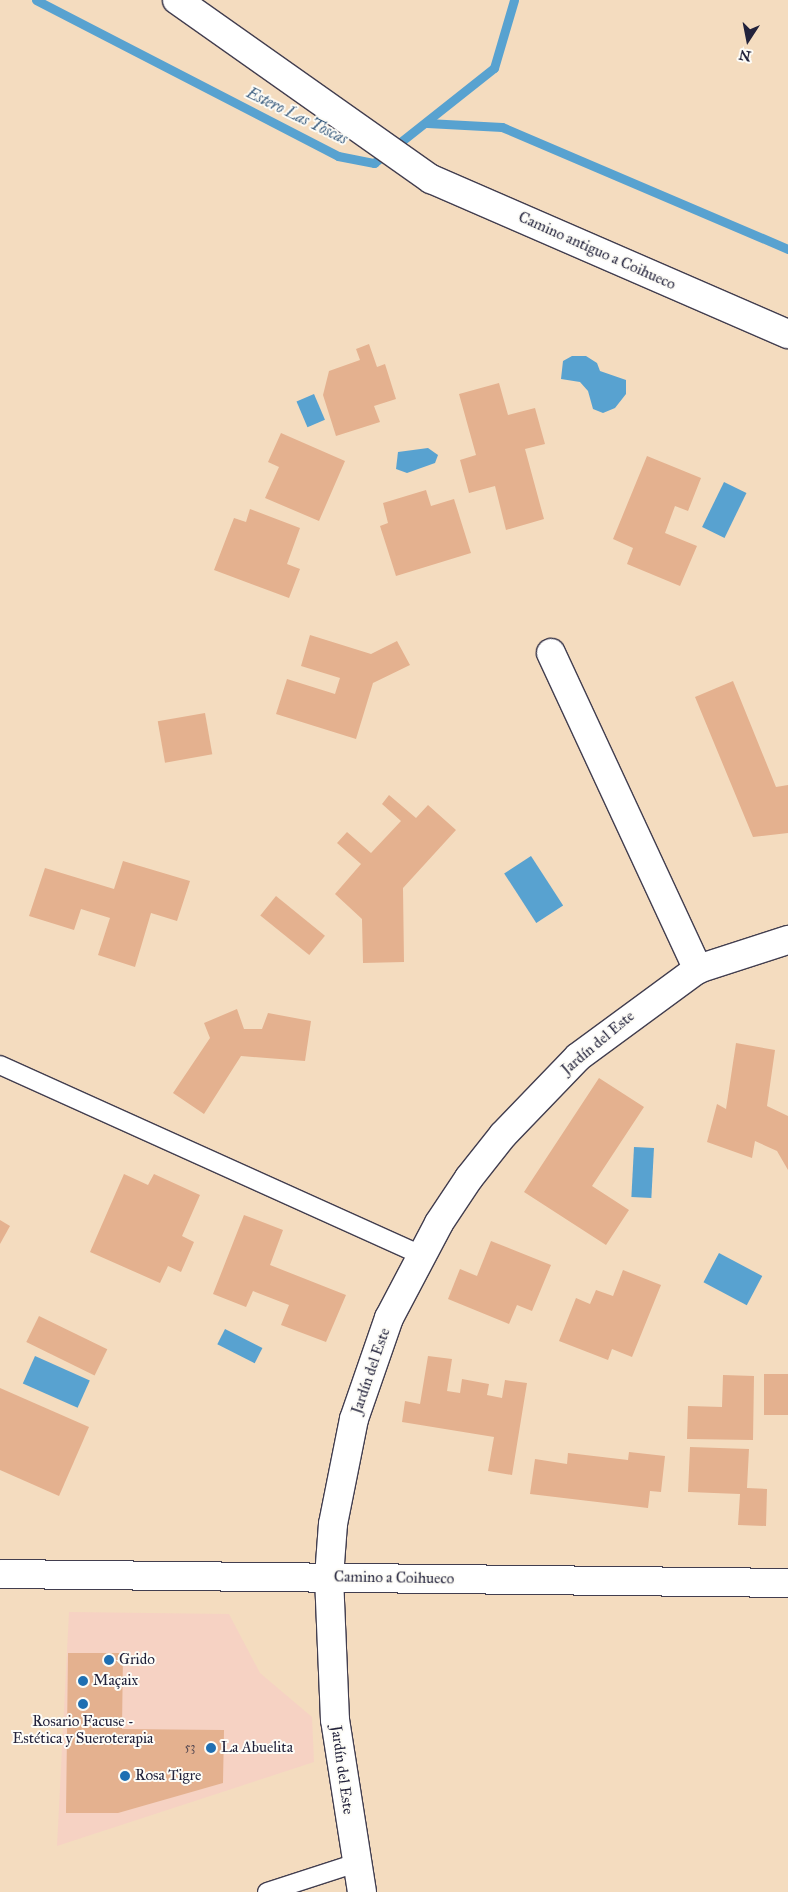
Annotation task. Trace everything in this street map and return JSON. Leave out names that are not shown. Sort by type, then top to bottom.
[{"type":"street","points":[[177,0],[208,8]]},
{"type":"street","name":"Camino antiguo a Coihueco","points":[[208,8],[374,138],[431,179],[788,334]]},
{"type":"street","points":[[551,652],[698,969]]},
{"type":"street","name":"Jardín del Este","points":[[362,1892],[335,1720],[329,1577],[335,1515],[354,1419],[389,1318],[421,1255],[469,1178],[539,1095],[620,1022],[698,969],[788,940]]},
{"type":"street","name":"Camino a Coihueco","points":[[0,1574],[788,1583]]},
{"type":"lane","points":[[0,1065],[421,1255]]},
{"type":"lane","points":[[267,1892],[356,1863]]},
{"type":"shaded area","points":[[69,1612],[229,1614],[260,1673],[312,1717],[314,1762],[57,1846]]},
{"type":"water","points":[[572,356],[586,356],[597,363],[600,371],[626,380],[626,394],[615,408],[603,413],[593,409],[588,391],[580,382],[561,379],[563,361]]},
{"type":"water","points":[[314,394],[325,420],[307,427],[297,401]]},
{"type":"water","points":[[428,448],[438,455],[435,463],[407,473],[396,469],[398,452]]},
{"type":"water","points":[[724,482],[746,493],[725,538],[702,527]]},
{"type":"water","points":[[531,856],[563,905],[536,923],[504,873]]},
{"type":"water","points":[[634,1147],[654,1148],[651,1198],[631,1197]]},
{"type":"water","points":[[719,1253],[762,1276],[747,1305],[704,1282]]},
{"type":"water","points":[[225,1329],[262,1348],[255,1363],[217,1344]]},
{"type":"water","points":[[35,1356],[90,1380],[78,1408],[23,1383]]},
{"type":"building","points":[[369,344],[377,367],[385,364],[396,399],[374,406],[380,422],[336,436],[323,395],[329,371],[360,360],[356,349]]},
{"type":"building","points":[[499,383],[508,415],[535,408],[545,444],[525,449],[544,519],[506,530],[495,486],[469,493],[460,460],[476,455],[459,394]]},
{"type":"building","points":[[281,433],[345,461],[319,521],[265,498],[279,467],[268,462]]},
{"type":"building","points":[[647,456],[701,478],[688,511],[675,506],[665,533],[697,546],[680,586],[627,564],[633,548],[613,539]]},
{"type":"building","points":[[426,490],[431,506],[454,499],[471,553],[396,576],[380,526],[388,523],[383,503]]},
{"type":"building","points":[[250,509],[300,528],[287,564],[300,569],[289,598],[214,570],[234,518],[246,522]]},
{"type":"building","points":[[310,635],[371,654],[397,641],[410,665],[373,683],[356,739],[276,714],[287,679],[335,694],[340,678],[301,666]]},
{"type":"building","points":[[733,681],[776,787],[788,785],[788,833],[753,837],[695,697]]},
{"type":"building","points":[[205,713],[212,754],[165,763],[158,721]]},
{"type":"building","points":[[389,795],[416,818],[428,805],[456,830],[403,888],[404,962],[363,963],[362,919],[335,894],[361,864],[337,843],[347,832],[371,853],[401,821],[382,804]]},
{"type":"building","points":[[123,861],[190,881],[177,921],[151,913],[135,967],[98,955],[110,918],[81,909],[74,930],[29,916],[45,868],[114,889]]},
{"type":"building","points":[[276,896],[325,936],[309,955],[260,915]]},
{"type":"building","points":[[237,1009],[244,1029],[262,1029],[268,1013],[311,1021],[305,1061],[241,1056],[204,1114],[173,1093],[210,1038],[204,1023]]},
{"type":"building","points":[[736,1043],[775,1050],[767,1106],[788,1116],[788,1170],[777,1151],[755,1141],[752,1158],[707,1142],[717,1104],[726,1109]]},
{"type":"building","points":[[599,1078],[644,1107],[592,1186],[629,1210],[606,1245],[524,1192]]},
{"type":"building","points":[[124,1174],[148,1185],[154,1174],[200,1195],[182,1236],[194,1242],[181,1272],[168,1266],[160,1283],[90,1252]]},
{"type":"building","points":[[244,1215],[283,1230],[270,1265],[346,1295],[326,1342],[281,1325],[289,1305],[253,1291],[246,1307],[213,1294]]},
{"type":"building","points":[[0,1220],[10,1226],[0,1244]]},
{"type":"building","points":[[491,1241],[551,1265],[532,1311],[517,1305],[509,1324],[448,1299],[460,1269],[477,1276]]},
{"type":"building","points":[[623,1270],[661,1285],[632,1357],[612,1349],[608,1360],[559,1341],[576,1298],[590,1304],[596,1290],[613,1296]]},
{"type":"building","points":[[39,1316],[107,1349],[95,1375],[26,1342]]},
{"type":"building","points":[[428,1356],[452,1359],[447,1391],[460,1393],[462,1379],[489,1384],[487,1395],[502,1398],[505,1380],[527,1383],[512,1475],[488,1471],[494,1437],[402,1422],[405,1401],[420,1404]]},
{"type":"building","points":[[764,1374],[788,1374],[788,1415],[764,1415]]},
{"type":"building","points":[[723,1375],[754,1376],[753,1440],[687,1439],[688,1406],[722,1407]]},
{"type":"building","points":[[0,1388],[89,1427],[59,1496],[0,1470]]},
{"type":"building","points":[[690,1447],[749,1449],[747,1488],[767,1489],[766,1526],[738,1525],[740,1494],[688,1492]]},
{"type":"building","points":[[629,1452],[665,1456],[661,1492],[650,1491],[648,1508],[530,1494],[535,1459],[567,1464],[568,1453],[628,1460]]},
{"type":"building","points":[[68,1653],[123,1653],[122,1729],[224,1730],[223,1783],[118,1813],[66,1813]]},
{"type":"waterway","name":"Estero Las Toscas","points":[[36,0],[338,156],[374,163],[494,68],[514,0]]},
{"type":"waterway","points":[[427,123],[502,127],[788,249]]},
{"type":"place","name":"Grido","points":[[109,1660]]},
{"type":"place","name":"Maçaix","points":[[83,1681]]},
{"type":"place","name":"Rosario Facuse - Estética y Sueroterapia","points":[[83,1704]]},
{"type":"place","name":"La Abuelita","points":[[211,1748]]},
{"type":"place","name":"Rosa Tigre","points":[[125,1776]]}]
